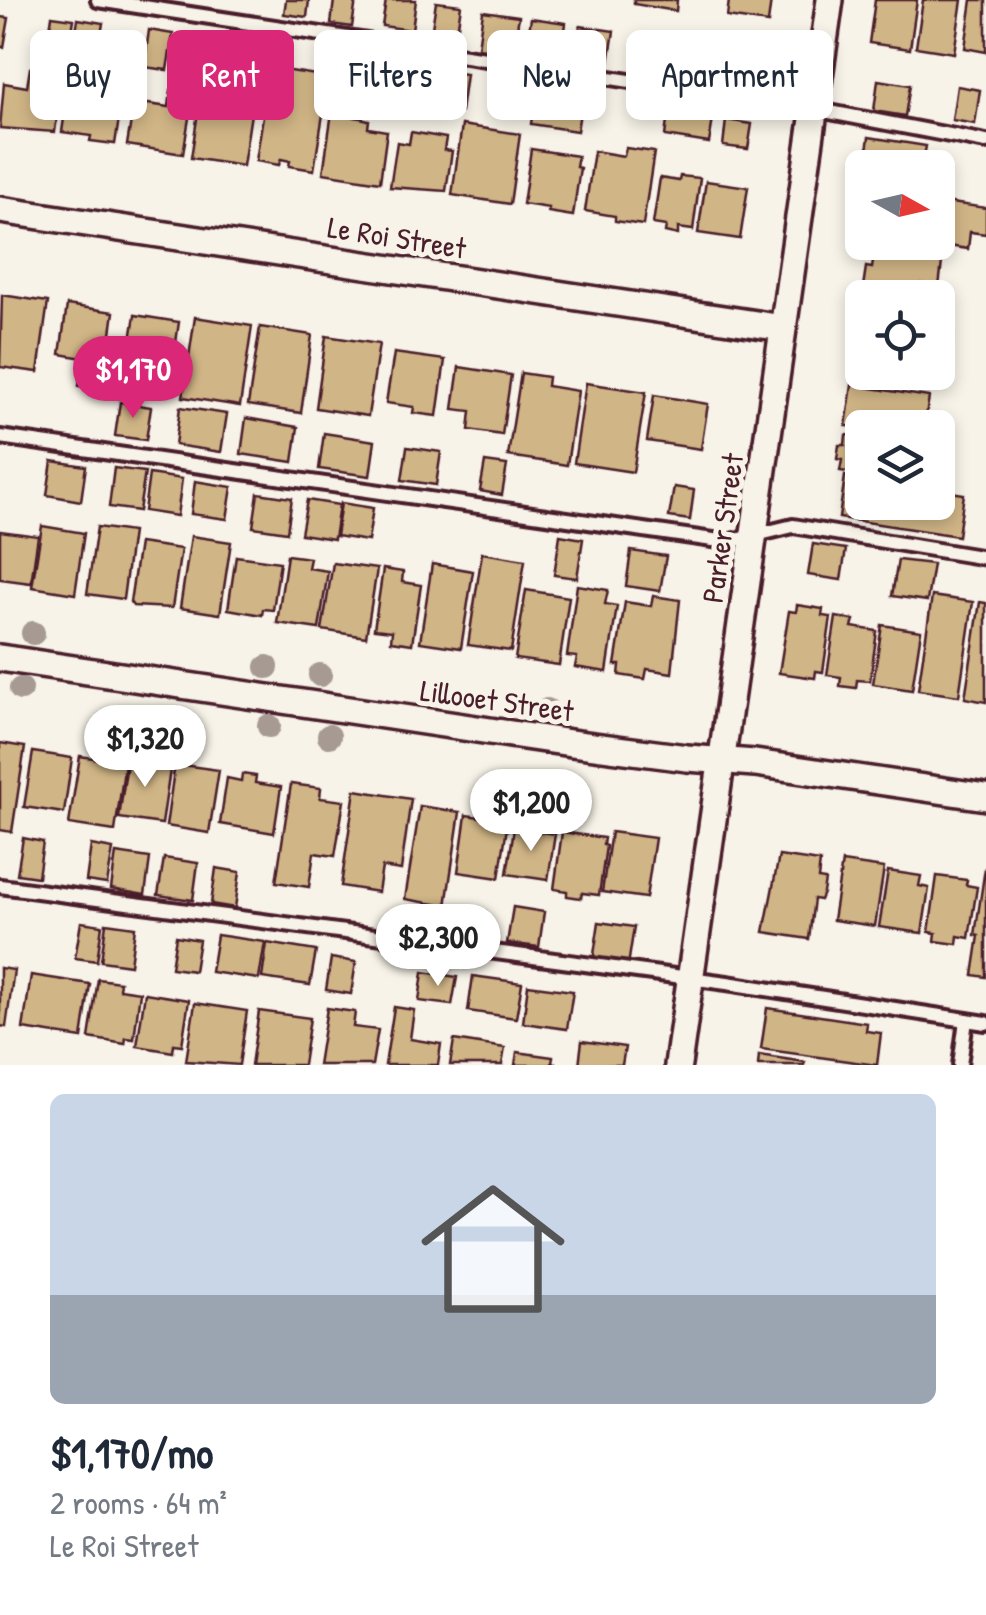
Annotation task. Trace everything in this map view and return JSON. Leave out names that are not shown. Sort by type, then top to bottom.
[{"type":"street","name":"Parker Street","points":[[826,30],[830,0]]},
{"type":"street","name":"Parker Street","points":[[678,1065],[812,120]]},
{"type":"street","name":"Le Roi Street","points":[[0,210],[783,328]]},
{"type":"street","name":"Lillooet Street","points":[[0,658],[571,743],[756,763],[986,797]]},
{"type":"lane","points":[[98,0],[626,80]]},
{"type":"lane","points":[[833,113],[986,142]]},
{"type":"lane","points":[[0,437],[727,542],[793,526],[986,558]]},
{"type":"lane","points":[[0,886],[986,1023]]},
{"type":"lane","points":[[960,1065],[966,1020]]},
{"type":"building","points":[[286,0],[309,0],[307,17],[284,14]]},
{"type":"building","points":[[334,0],[356,0],[352,27],[331,24]]},
{"type":"building","points":[[386,0],[416,0],[412,30],[382,26]]},
{"type":"building","points":[[634,0],[677,0],[676,11],[634,4]]},
{"type":"building","points":[[729,0],[771,0],[768,23],[727,17]]},
{"type":"building","points":[[875,0],[917,0],[910,49],[869,43]]},
{"type":"building","points":[[923,0],[962,0],[954,53],[916,47]]},
{"type":"building","points":[[972,0],[986,0],[986,52],[965,48]]},
{"type":"building","points":[[436,2],[461,5],[457,30],[432,30]]},
{"type":"building","points":[[483,11],[519,16],[517,30],[487,30],[487,49],[478,48]]},
{"type":"building","points":[[52,16],[74,19],[72,30],[50,30]]},
{"type":"building","points":[[0,17],[9,18],[4,47],[0,47]]},
{"type":"building","points":[[531,18],[566,23],[565,30],[529,30]]},
{"type":"building","points":[[78,19],[103,23],[102,30],[76,30]]},
{"type":"building","points":[[580,26],[614,31],[608,69],[606,30],[579,30]]},
{"type":"building","points":[[149,30],[167,33],[167,70],[147,67]]},
{"type":"building","points":[[30,68],[30,120],[57,120],[55,132],[0,128],[4,83],[27,87]]},
{"type":"building","points":[[294,72],[314,75],[314,120],[322,120],[314,170],[289,166],[290,161],[281,159],[279,165],[256,161],[262,120],[294,120]]},
{"type":"building","points":[[878,80],[910,85],[905,116],[874,111]]},
{"type":"building","points":[[957,86],[980,90],[975,124],[952,120]]},
{"type":"building","points":[[147,104],[167,107],[167,120],[189,120],[183,154],[127,145],[131,120],[147,120]]},
{"type":"building","points":[[64,120],[119,120],[115,144],[62,132]]},
{"type":"building","points":[[197,120],[250,120],[243,166],[191,158]]},
{"type":"building","points":[[331,120],[369,120],[368,128],[387,131],[380,182],[323,173]]},
{"type":"building","points":[[532,120],[579,120],[577,131],[531,124]]},
{"type":"building","points":[[667,120],[713,120],[709,143],[665,136]]},
{"type":"building","points":[[726,120],[752,124],[748,149],[723,146]]},
{"type":"building","points":[[462,125],[520,134],[510,204],[452,195]]},
{"type":"building","points":[[411,132],[446,138],[444,150],[452,151],[446,191],[390,187],[397,142],[409,144]]},
{"type":"building","points":[[869,137],[926,146],[925,150],[867,150]]},
{"type":"building","points":[[626,148],[654,152],[643,225],[585,211],[594,151],[624,156]]},
{"type":"building","points":[[531,149],[578,156],[573,216],[523,204]]},
{"type":"building","points":[[680,176],[700,178],[693,230],[678,228],[678,235],[665,232],[666,226],[653,224],[660,178],[679,181]]},
{"type":"building","points":[[706,181],[748,187],[740,239],[698,233]]},
{"type":"building","points":[[955,203],[986,208],[986,234],[970,232],[968,249],[955,247]]},
{"type":"building","points":[[873,260],[942,262],[940,280],[864,280],[866,267],[872,268]]},
{"type":"building","points":[[2,295],[48,302],[38,372],[0,367]]},
{"type":"building","points":[[67,305],[114,312],[103,390],[79,386],[83,358],[60,354]]},
{"type":"building","points":[[135,315],[179,322],[170,384],[125,377]]},
{"type":"building","points":[[195,317],[252,326],[240,406],[183,397]]},
{"type":"building","points":[[260,327],[312,335],[301,413],[248,405]]},
{"type":"building","points":[[326,336],[379,344],[368,416],[316,408]]},
{"type":"building","points":[[394,353],[445,360],[437,416],[413,413],[414,407],[386,403]]},
{"type":"building","points":[[459,367],[511,375],[502,435],[469,430],[471,411],[453,409]]},
{"type":"building","points":[[521,373],[548,377],[547,386],[578,391],[567,465],[508,456]]},
{"type":"building","points":[[586,383],[646,392],[633,472],[574,463]]},
{"type":"building","points":[[851,390],[929,397],[927,410],[848,410]]},
{"type":"building","points":[[654,395],[708,404],[701,449],[647,441]]},
{"type":"building","points":[[120,402],[151,407],[146,440],[115,436]]},
{"type":"building","points":[[180,407],[227,414],[221,452],[175,445]]},
{"type":"building","points":[[246,418],[298,427],[293,462],[241,454]]},
{"type":"building","points":[[324,433],[375,441],[370,476],[319,469]]},
{"type":"building","points":[[839,445],[845,445],[845,472],[840,471],[842,460],[837,459]]},
{"type":"building","points":[[407,447],[441,452],[436,485],[402,480]]},
{"type":"building","points":[[52,461],[86,466],[81,501],[47,495]]},
{"type":"building","points":[[485,462],[507,465],[502,495],[480,491]]},
{"type":"building","points":[[114,468],[145,472],[139,511],[109,507]]},
{"type":"building","points":[[149,474],[182,479],[177,516],[144,511]]},
{"type":"building","points":[[845,476],[845,519],[839,518]]},
{"type":"building","points":[[195,481],[232,487],[227,519],[191,514]]},
{"type":"building","points":[[674,487],[694,490],[690,520],[669,517]]},
{"type":"building","points":[[258,493],[292,498],[287,532],[253,527]]},
{"type":"building","points":[[955,493],[964,494],[958,536],[852,520],[955,520]]},
{"type":"building","points":[[307,500],[339,505],[334,539],[301,534]]},
{"type":"building","points":[[341,503],[373,508],[368,541],[336,536]]},
{"type":"building","points":[[42,526],[84,533],[75,594],[32,587]]},
{"type":"building","points":[[97,527],[132,532],[123,599],[87,594]]},
{"type":"building","points":[[0,531],[38,536],[31,583],[0,579]]},
{"type":"building","points":[[560,535],[583,539],[577,578],[554,575]]},
{"type":"building","points":[[191,536],[231,542],[220,614],[180,608]]},
{"type":"building","points":[[139,543],[181,549],[172,608],[133,606],[130,602]]},
{"type":"building","points":[[813,544],[846,549],[841,580],[808,575]]},
{"type":"building","points":[[631,551],[666,556],[660,591],[626,586]]},
{"type":"building","points":[[482,553],[525,560],[511,651],[468,645]]},
{"type":"building","points":[[287,555],[310,558],[308,568],[328,571],[319,629],[277,623]]},
{"type":"building","points":[[236,556],[280,562],[273,610],[263,609],[262,615],[228,609]]},
{"type":"building","points":[[898,560],[933,564],[927,601],[892,596]]},
{"type":"building","points":[[333,563],[377,569],[366,637],[322,630]]},
{"type":"building","points":[[432,564],[473,571],[461,648],[420,642]]},
{"type":"building","points":[[383,569],[403,572],[402,582],[421,585],[412,644],[391,641],[392,631],[374,629]]},
{"type":"building","points":[[577,585],[608,590],[605,604],[617,606],[607,672],[575,667],[577,657],[567,656]]},
{"type":"building","points":[[526,590],[569,597],[559,665],[515,659]]},
{"type":"building","points":[[653,596],[680,600],[672,673],[647,669],[645,679],[619,675],[620,665],[615,665],[625,602],[651,606]]},
{"type":"building","points":[[932,596],[973,602],[959,696],[918,690]]},
{"type":"building","points":[[980,602],[986,603],[986,702],[965,698]]},
{"type":"building","points":[[797,605],[823,609],[822,616],[831,617],[823,672],[816,671],[815,678],[779,673],[789,611],[796,612]]},
{"type":"building","points":[[836,617],[854,620],[852,627],[877,631],[870,681],[857,680],[856,688],[840,686],[841,677],[827,675]]},
{"type":"building","points":[[882,625],[921,631],[912,690],[873,684]]},
{"type":"building","points":[[0,743],[25,747],[12,832],[0,830]]},
{"type":"building","points":[[33,752],[72,758],[64,813],[24,807]]},
{"type":"building","points":[[80,756],[125,763],[115,831],[69,824]]},
{"type":"building","points":[[128,756],[171,763],[162,824],[119,818]]},
{"type":"building","points":[[175,764],[219,770],[209,833],[166,826]]},
{"type":"building","points":[[242,774],[256,776],[255,783],[281,787],[274,833],[220,824],[227,778],[241,781]]},
{"type":"building","points":[[291,784],[321,788],[320,798],[344,801],[335,856],[314,853],[309,887],[276,882]]},
{"type":"building","points":[[355,790],[411,799],[401,870],[382,867],[378,892],[341,886]]},
{"type":"building","points":[[420,806],[460,812],[446,906],[405,899]]},
{"type":"building","points":[[466,815],[508,821],[499,878],[458,872]]},
{"type":"building","points":[[514,828],[555,834],[548,880],[507,874]]},
{"type":"building","points":[[562,832],[604,838],[599,895],[582,893],[581,898],[554,889]]},
{"type":"building","points":[[611,832],[655,838],[646,898],[602,892]]},
{"type":"building","points":[[23,838],[43,842],[38,877],[17,874]]},
{"type":"building","points":[[91,845],[113,849],[107,884],[86,881]]},
{"type":"building","points":[[116,853],[150,858],[145,895],[111,889]]},
{"type":"building","points":[[779,856],[820,862],[818,879],[825,880],[820,900],[814,899],[809,939],[764,932]]},
{"type":"building","points":[[164,858],[198,863],[193,900],[158,895]]},
{"type":"building","points":[[842,862],[884,868],[875,926],[833,920]]},
{"type":"building","points":[[216,868],[240,872],[235,908],[211,904]]},
{"type":"building","points":[[986,868],[986,977],[973,975]]},
{"type":"building","points":[[888,871],[921,876],[919,886],[929,888],[922,933],[879,927]]},
{"type":"building","points":[[937,876],[967,880],[966,885],[977,887],[969,938],[958,936],[957,944],[935,941],[936,933],[929,932]]},
{"type":"building","points":[[454,907],[485,911],[480,942],[450,937]]},
{"type":"building","points":[[513,907],[544,912],[539,947],[507,943]]},
{"type":"building","points":[[81,922],[102,925],[97,961],[75,958]]},
{"type":"building","points":[[599,922],[634,927],[628,966],[593,961]]},
{"type":"building","points":[[106,923],[135,927],[130,965],[101,961]]},
{"type":"building","points":[[217,935],[265,942],[259,979],[211,972]]},
{"type":"building","points":[[176,936],[199,940],[194,971],[171,968]]},
{"type":"building","points":[[267,943],[316,951],[310,985],[262,978]]},
{"type":"building","points":[[331,958],[356,962],[351,994],[326,990]]},
{"type":"building","points":[[0,968],[14,970],[6,1027],[0,1026]]},
{"type":"building","points":[[423,972],[457,977],[452,1005],[419,1001]]},
{"type":"building","points":[[31,975],[90,984],[82,1038],[23,1029]]},
{"type":"building","points":[[473,976],[522,983],[516,1018],[468,1011]]},
{"type":"building","points":[[98,979],[120,982],[119,989],[140,992],[134,1039],[126,1038],[125,1044],[89,1038]]},
{"type":"building","points":[[528,985],[573,991],[567,1029],[523,1023]]},
{"type":"building","points":[[145,993],[189,1000],[182,1045],[174,1044],[173,1052],[137,1046]]},
{"type":"building","points":[[195,1003],[247,1011],[239,1065],[186,1061]]},
{"type":"building","points":[[394,1007],[414,1010],[410,1039],[441,1044],[438,1065],[385,1065]]},
{"type":"building","points":[[327,1008],[355,1012],[353,1027],[378,1030],[372,1065],[318,1065]]},
{"type":"building","points":[[767,1008],[867,1023],[866,1031],[881,1033],[877,1065],[761,1049]]},
{"type":"building","points":[[259,1011],[310,1018],[303,1065],[251,1065]]},
{"type":"building","points":[[454,1040],[505,1048],[502,1065],[450,1065]]},
{"type":"building","points":[[582,1041],[625,1047],[622,1065],[579,1065]]},
{"type":"building","points":[[517,1052],[553,1057],[552,1063],[562,1065],[515,1065]]},
{"type":"building","points":[[759,1055],[805,1062],[758,1065]]}]
